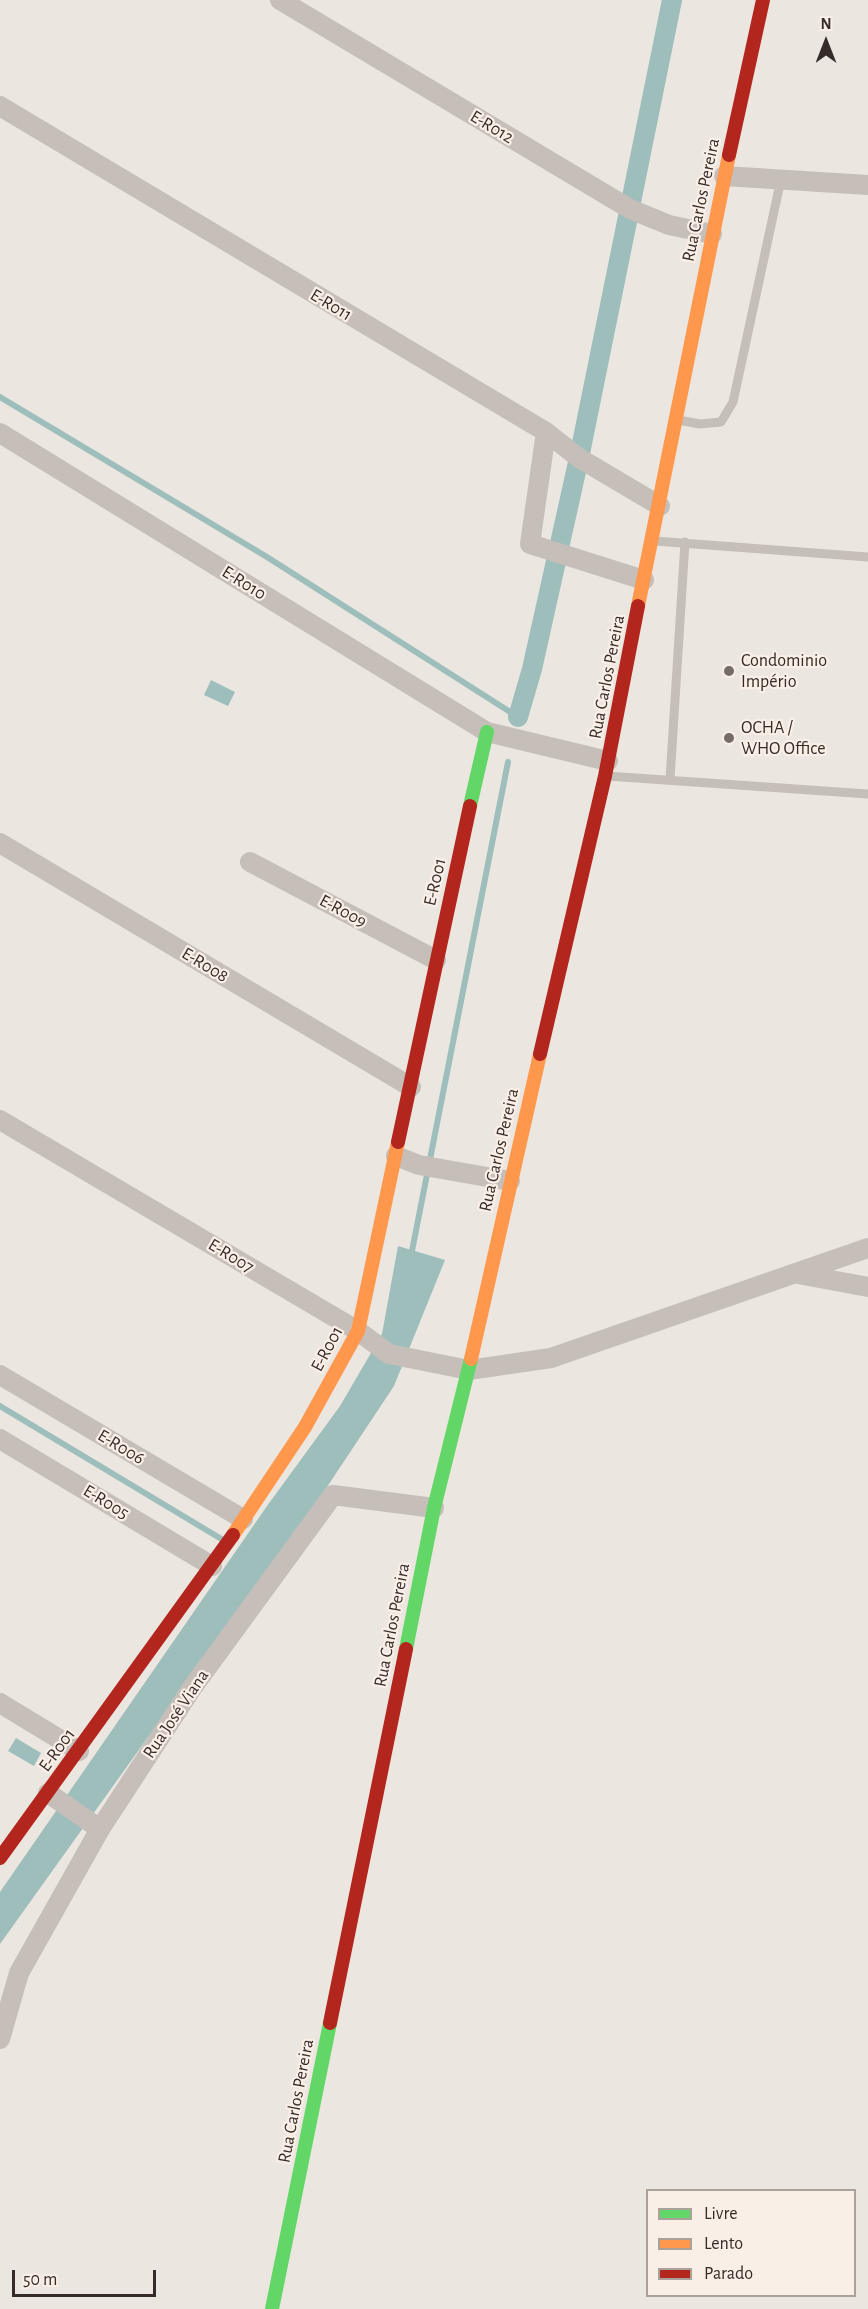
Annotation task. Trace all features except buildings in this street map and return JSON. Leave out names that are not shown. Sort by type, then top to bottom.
[{"type":"street","name":"E-R012","points":[[280,0],[630,209],[669,225],[712,234]]},
{"type":"street","name":"Rua Carlos Pereira","points":[[273,2309],[434,1508],[469,1370],[510,1181],[607,769],[660,506],[674,420],[763,0]]},
{"type":"street","name":"E-R011","points":[[0,106],[546,432],[579,458],[660,506]]},
{"type":"street","points":[[724,176],[868,185]]},
{"type":"street","points":[[546,432],[530,544],[644,580]]},
{"type":"street","name":"E-R010","points":[[0,433],[487,732],[607,769]]},
{"type":"street","name":"E-R001","points":[[0,1858],[213,1566],[304,1427],[358,1331],[411,1088],[436,960],[487,732]]},
{"type":"street","name":"E-R008","points":[[0,843],[411,1088]]},
{"type":"street","name":"E-R009","points":[[250,862],[436,960]]},
{"type":"street","name":"E-R007","points":[[0,1120],[358,1331],[389,1354],[469,1370],[551,1358],[868,1248]]},
{"type":"street","points":[[396,1156],[419,1165],[510,1181]]},
{"type":"street","points":[[795,1274],[868,1287]]},
{"type":"street","name":"E-R006","points":[[0,1375],[243,1519]]},
{"type":"street","name":"E-R005","points":[[0,1439],[213,1566]]},
{"type":"street","name":"Rua José Viana","points":[[0,2039],[19,1973],[100,1829],[192,1688],[333,1496],[434,1508]]},
{"type":"street","points":[[0,1703],[79,1751]]},
{"type":"street","points":[[48,1793],[100,1829]]},
{"type":"lane","points":[[674,420],[700,424],[721,422],[733,402],[782,179]]},
{"type":"lane","points":[[653,540],[868,557]]},
{"type":"lane","points":[[669,779],[685,542]]},
{"type":"lane","points":[[607,769],[669,779],[868,794]]},
{"type":"water","points":[[211,680],[235,692],[228,706],[204,695]]},
{"type":"water","points":[[398,1246],[445,1260],[394,1386],[327,1487],[0,1944],[0,1892],[267,1506],[340,1406],[382,1334]]},
{"type":"water","points":[[16,1738],[41,1753],[34,1766],[8,1751]]},
{"type":"waterway","points":[[518,717],[532,669],[579,458],[672,0]]},
{"type":"waterway","points":[[0,397],[267,557],[518,717]]},
{"type":"waterway","points":[[411,1256],[508,762]]},
{"type":"waterway","points":[[0,1406],[223,1540]]},
{"type":"traffic: fast","points":[[470,806],[487,732]]},
{"type":"traffic: fast","points":[[406,1649],[434,1508],[471,1359]]},
{"type":"traffic: fast","points":[[272,2309],[330,2023]]},
{"type":"traffic: slow","points":[[638,606],[729,155]]},
{"type":"traffic: slow","points":[[471,1359],[540,1054]]},
{"type":"traffic: slow","points":[[233,1535],[305,1427],[358,1331],[398,1142]]},
{"type":"traffic: jam","points":[[729,155],[763,0]]},
{"type":"traffic: jam","points":[[540,1054],[605,776],[638,606]]},
{"type":"traffic: jam","points":[[398,1142],[470,806]]},
{"type":"traffic: jam","points":[[0,1858],[233,1535]]},
{"type":"traffic: jam","points":[[330,2023],[406,1649]]},
{"type":"place","name":"Condominio Império","points":[[729,671]]},
{"type":"place","name":"OCHA / WHO Office","points":[[729,738]]}]
